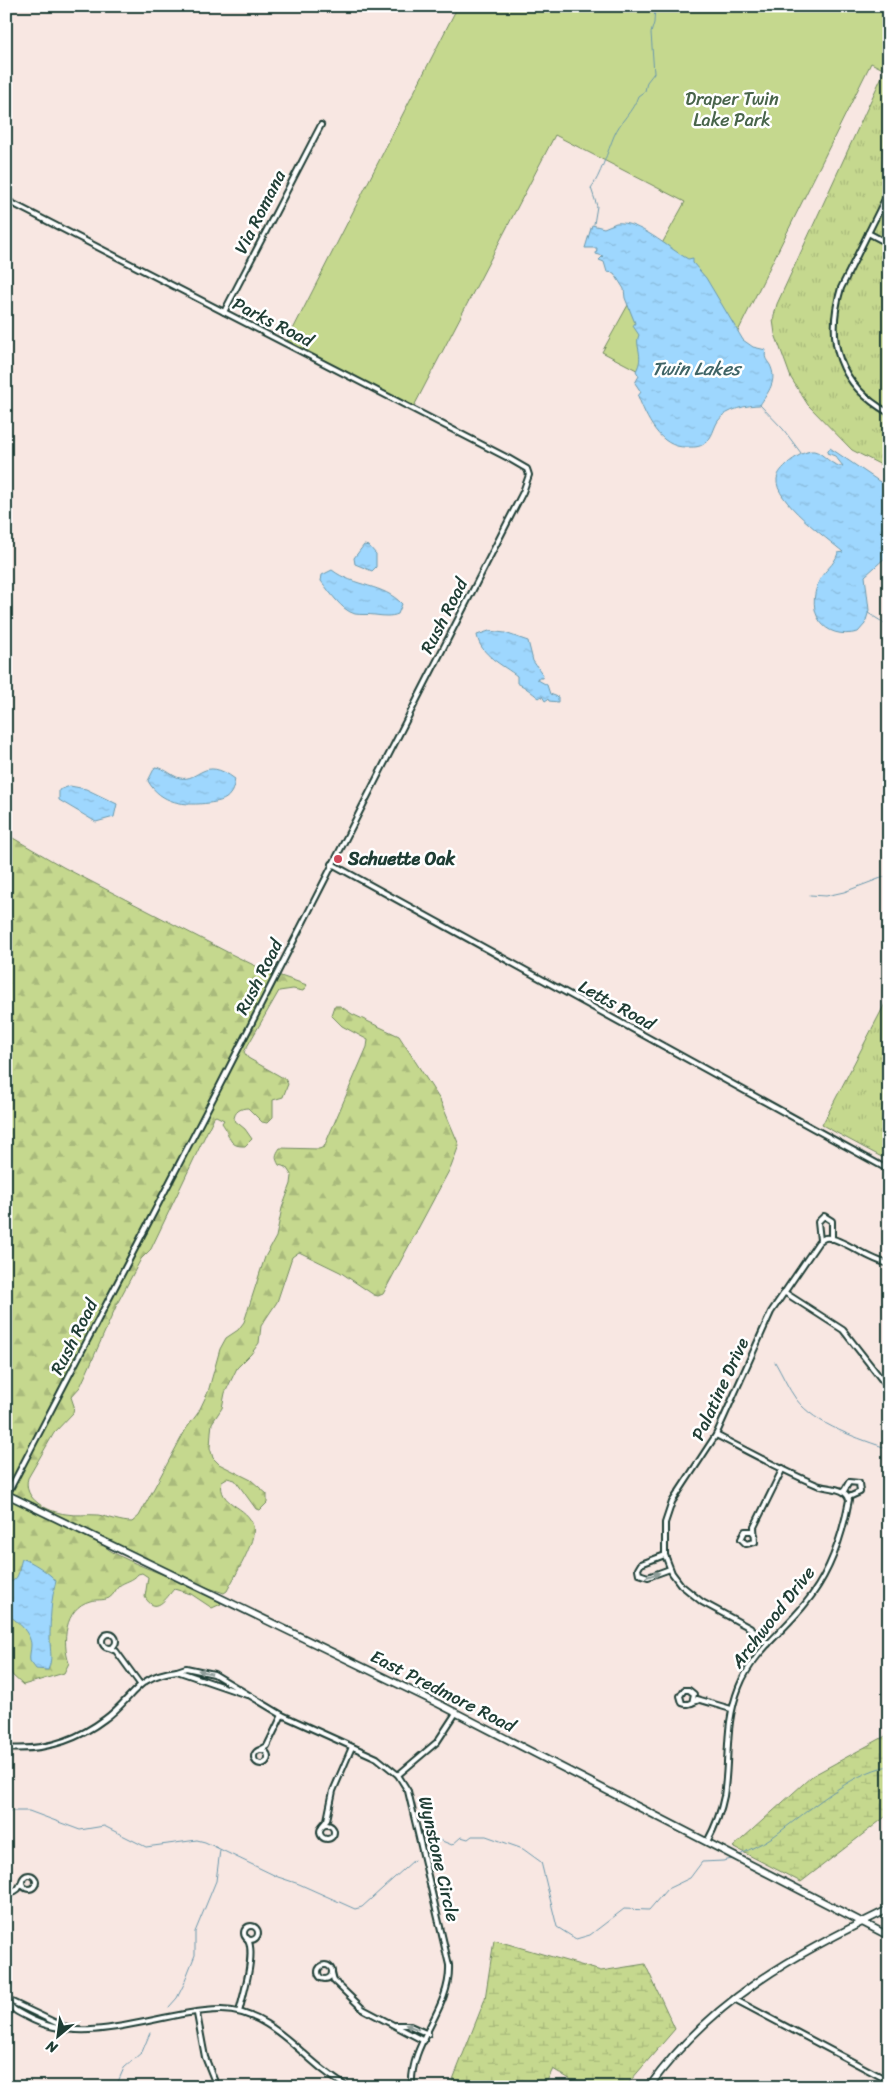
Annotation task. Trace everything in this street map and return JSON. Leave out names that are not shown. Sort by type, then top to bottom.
[{"type":"street","name":"Via Romana","points":[[224,312],[321,124]]},
{"type":"street","points":[[889,191],[841,288],[837,303],[834,331],[837,353],[848,376],[864,397],[889,413]]},
{"type":"street","name":"Parks Road","points":[[6,200],[508,458],[527,470]]},
{"type":"street","points":[[868,233],[889,244]]},
{"type":"street","name":"Rush Road","points":[[7,1495],[219,1087],[523,492],[529,475],[527,470]]},
{"type":"street","name":"Letts Road","points":[[332,864],[889,1170]]},
{"type":"street","name":"Palatine Drive","points":[[768,1644],[736,1618],[694,1597],[681,1585],[670,1569],[665,1556],[663,1536],[668,1513],[716,1435],[758,1339],[784,1292],[820,1240],[818,1222],[824,1216],[832,1221],[832,1239]]},
{"type":"street","points":[[820,1240],[832,1239],[864,1256],[889,1264]]},
{"type":"street","points":[[784,1292],[843,1330],[889,1389]]},
{"type":"street","name":"Archwood Drive","points":[[708,1842],[717,1822],[724,1797],[727,1731],[731,1709],[748,1667],[806,1604],[825,1574],[841,1536],[849,1498],[860,1492],[859,1482],[849,1482],[844,1491],[817,1485],[716,1435]]},
{"type":"street","points":[[754,1527],[756,1535],[753,1544],[744,1543],[742,1534],[754,1527],[783,1468]]},
{"type":"street","points":[[844,1491],[849,1498]]},
{"type":"street","name":"East Predmore Road","points":[[7,1495],[456,1713],[889,1936]]},
{"type":"street","points":[[748,1530],[756,1535]]},
{"type":"street","points":[[665,1556],[641,1564],[638,1572],[644,1578],[670,1569]]},
{"type":"street","points":[[116,1651],[115,1636],[106,1634],[102,1643],[116,1651],[140,1684]]},
{"type":"street","points":[[109,1648],[116,1643]]},
{"type":"street","name":"Wynstone Circle","points":[[6,1748],[49,1746],[76,1737],[106,1719],[140,1684],[156,1676],[177,1672],[186,1668],[206,1672],[235,1685],[247,1695],[282,1715],[384,1762],[398,1774],[413,1803],[449,1965],[448,1988],[414,2066],[412,2087]]},
{"type":"street","name":"Wynstone Circle","points":[[177,1672],[247,1695]]},
{"type":"street","points":[[699,1700],[692,1703],[682,1703],[680,1696],[686,1690],[694,1694],[699,1700],[731,1709]]},
{"type":"street","points":[[692,1703],[694,1694]]},
{"type":"street","points":[[398,1774],[437,1742],[456,1713]]},
{"type":"street","points":[[267,1746],[254,1754],[257,1763],[266,1762],[267,1746],[282,1715]]},
{"type":"street","points":[[327,1820],[333,1835],[325,1839],[319,1832],[327,1820],[333,1791],[352,1747]]},
{"type":"street","points":[[260,1750],[268,1754]]},
{"type":"street","points":[[322,1826],[331,1826]]},
{"type":"street","points":[[6,1896],[18,1889],[28,1875],[36,1880],[34,1888],[18,1889]]},
{"type":"street","points":[[22,1882],[27,1889]]},
{"type":"street","points":[[649,2087],[694,2035],[734,1999],[790,1959],[889,1909]]},
{"type":"street","points":[[239,2012],[248,1974],[250,1945],[246,1938],[245,1930],[253,1926],[259,1933],[250,1945]]},
{"type":"street","points":[[246,1938],[255,1939]]},
{"type":"street","points":[[334,1981],[330,1966],[320,1966],[318,1975],[334,1981],[363,2009],[424,2041]]},
{"type":"street","points":[[326,1979],[332,1973]]},
{"type":"street","points":[[734,1999],[889,2081]]},
{"type":"street","points":[[6,2000],[16,2011],[40,2024],[56,2029],[98,2030],[222,2010],[239,2012],[253,2016],[269,2025],[330,2076],[348,2087]]},
{"type":"street","points":[[6,2000],[69,2029]]},
{"type":"street","points":[[197,2014],[205,2057],[217,2087]]},
{"type":"street","points":[[396,2025],[408,2025],[428,2034]]},
{"type":"green space","name":"Draper Twin Lake Park","points":[[458,6],[889,6],[889,61],[885,70],[871,63],[702,404],[602,352],[685,202],[555,135],[413,408],[286,343]]},
{"type":"green space","points":[[889,61],[889,469],[852,450],[808,405],[791,378],[775,334],[773,320],[777,304]]},
{"type":"green space","points":[[6,834],[63,867],[231,954],[266,971],[307,985],[303,991],[293,989],[279,991],[244,1052],[248,1058],[285,1079],[288,1084],[283,1097],[273,1100],[273,1117],[267,1123],[262,1122],[248,1108],[236,1113],[234,1120],[245,1129],[252,1139],[245,1146],[239,1146],[235,1145],[230,1139],[222,1123],[224,1120],[216,1116],[214,1117],[151,1249],[141,1259],[118,1302],[80,1387],[71,1397],[74,1406],[73,1413],[54,1433],[28,1478],[29,1492],[38,1503],[59,1513],[70,1515],[98,1515],[132,1522],[139,1516],[186,1429],[198,1413],[208,1392],[220,1349],[226,1338],[238,1330],[244,1322],[265,1257],[276,1237],[282,1208],[291,1184],[292,1176],[286,1167],[279,1165],[276,1158],[277,1153],[280,1148],[319,1149],[324,1147],[367,1047],[368,1040],[342,1026],[331,1015],[334,1006],[340,1006],[352,1014],[399,1036],[440,1100],[459,1145],[451,1167],[383,1294],[374,1295],[340,1272],[299,1252],[292,1257],[277,1302],[261,1326],[259,1343],[237,1368],[225,1393],[222,1408],[212,1423],[210,1448],[213,1458],[219,1464],[251,1480],[267,1494],[267,1503],[260,1510],[256,1509],[235,1480],[227,1478],[222,1481],[224,1496],[250,1519],[253,1526],[252,1541],[227,1591],[224,1593],[209,1588],[104,1540],[102,1544],[121,1557],[194,1588],[214,1598],[221,1604],[212,1608],[191,1594],[174,1589],[161,1604],[153,1605],[145,1597],[148,1577],[142,1573],[138,1574],[119,1586],[109,1598],[90,1601],[81,1605],[75,1611],[67,1627],[66,1646],[69,1663],[64,1673],[23,1685],[12,1675],[6,1657]]},
{"type":"green space","points":[[889,996],[889,1161],[822,1125]]},
{"type":"green space","points":[[889,1734],[889,1814],[801,1882],[733,1847],[812,1776]]},
{"type":"green space","points":[[494,1940],[601,1971],[645,1964],[675,2029],[625,2087],[583,2087],[553,2069],[544,2087],[459,2087],[452,2082],[485,1999]]},
{"type":"water","name":"Twin Lakes","points":[[616,223],[625,223],[643,230],[688,259],[693,258],[693,263],[706,278],[743,340],[753,347],[766,350],[765,357],[770,365],[773,376],[769,391],[760,405],[744,407],[726,413],[718,421],[710,438],[700,446],[677,446],[661,437],[650,422],[638,396],[641,392],[635,383],[639,376],[636,371],[640,360],[639,335],[633,326],[635,323],[625,298],[624,289],[614,273],[607,272],[604,262],[599,260],[603,256],[596,254],[597,248],[585,248],[592,225],[604,228]]},
{"type":"water","points":[[830,448],[889,488],[889,540],[886,557],[865,576],[869,610],[865,624],[858,632],[846,634],[835,632],[820,622],[814,603],[815,592],[821,577],[838,553],[843,552],[814,529],[792,508],[778,488],[777,479],[788,463],[800,455],[811,451],[818,452],[835,464],[843,466],[835,456],[827,453]]},
{"type":"water","points":[[364,545],[369,546],[376,554],[376,567],[372,571],[355,564],[354,558]]},
{"type":"water","points":[[332,570],[350,580],[395,597],[402,604],[398,614],[387,616],[355,614],[345,609],[321,581],[322,575]]},
{"type":"water","points":[[489,631],[505,633],[528,641],[533,661],[543,675],[542,678],[537,678],[547,685],[550,694],[558,697],[558,702],[549,701],[548,699],[545,701],[542,696],[539,698],[517,683],[517,676],[487,654],[477,635]]},
{"type":"water","points":[[155,767],[180,778],[187,778],[209,769],[216,769],[235,779],[231,793],[223,800],[200,804],[174,802],[160,795],[148,781]]},
{"type":"water","points":[[70,786],[86,789],[117,804],[114,817],[96,822],[59,800],[59,790]]},
{"type":"water","points":[[22,1559],[40,1568],[56,1581],[51,1610],[51,1658],[48,1670],[36,1669],[30,1661],[31,1645],[26,1631],[6,1614],[6,1582],[17,1577]]},
{"type":"waterway","points":[[594,224],[597,206],[591,188],[601,170],[617,131],[638,96],[645,91],[647,82],[654,73],[651,33],[654,23],[655,6]]},
{"type":"waterway","points":[[760,405],[783,429],[801,453]]},
{"type":"waterway","points":[[868,613],[889,626]]},
{"type":"waterway","points":[[810,895],[826,896],[844,892],[889,875]]},
{"type":"waterway","points":[[775,1362],[796,1399],[814,1416],[839,1430],[889,1449]]},
{"type":"waterway","points":[[740,1855],[774,1836],[829,1795],[859,1776],[889,1766]]},
{"type":"waterway","points":[[6,1811],[29,1811],[80,1830],[104,1826],[146,1847],[197,1840],[205,1842],[278,1877],[299,1884],[355,1909],[362,1907],[414,1860]]},
{"type":"waterway","points":[[430,1847],[437,1839],[452,1845],[461,1837],[468,1839],[472,1836],[486,1836],[523,1849],[541,1862],[557,1927],[576,1939],[590,1935],[624,1909],[649,1910],[667,1889],[690,1878],[702,1862],[732,1859]]},
{"type":"waterway","points":[[185,1980],[195,1955],[195,1932],[216,1881],[220,1850]]},
{"type":"waterway","points":[[169,2007],[177,1998],[185,1982]]},
{"type":"waterway","points":[[111,2087],[117,2084],[124,2068],[142,2052],[150,2033]]},
{"type":"place","name":"Schuette Oak","points":[[338,859]]}]
